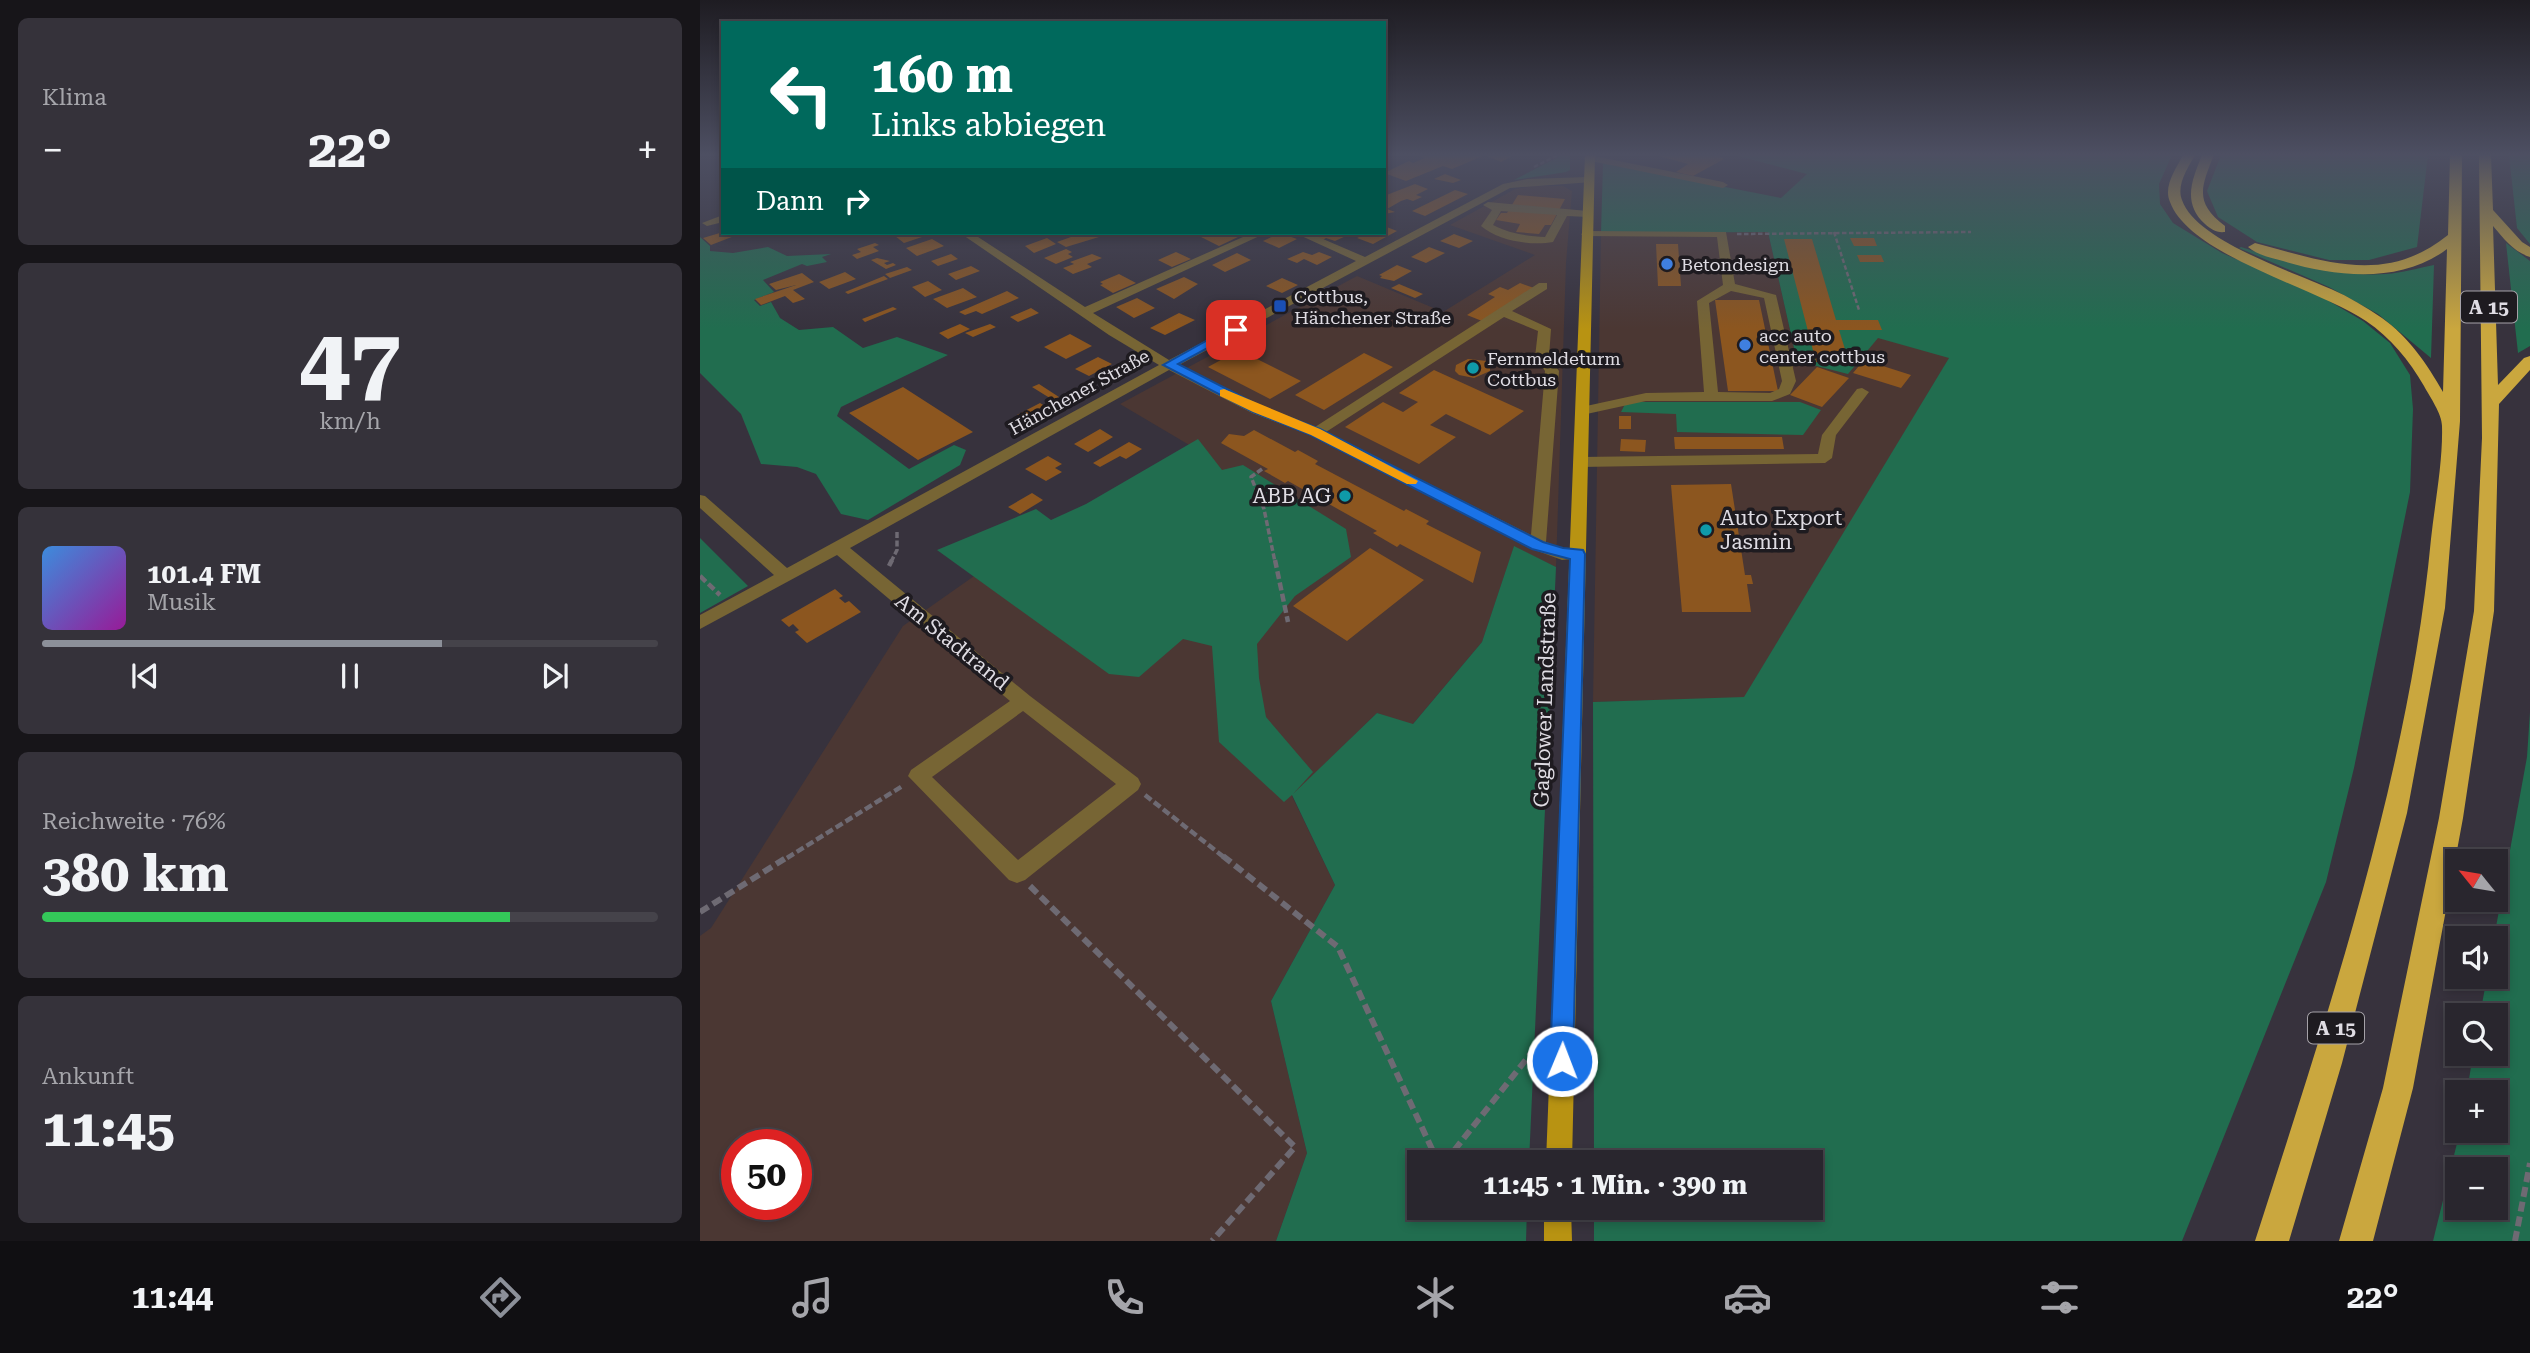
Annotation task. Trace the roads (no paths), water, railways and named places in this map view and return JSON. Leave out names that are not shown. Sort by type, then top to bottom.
[{"type":"highway","points":[[2182,213],[2213,239],[2329,293],[2386,328],[2414,356],[2451,421]]},
{"type":"highway","points":[[2201,213],[2227,233],[2264,251],[2336,267],[2381,268],[2421,260],[2455,236]]},
{"type":"highway","name":"A 15","points":[[2272,1241],[2327,1063],[2395,813],[2435,608],[2451,421],[2455,213]]},
{"type":"highway","name":"A 15","points":[[2356,1241],[2398,1088],[2456,790],[2484,611],[2490,403],[2486,213]]},
{"type":"highway","points":[[2489,213],[2517,245],[2530,253]]},
{"type":"highway","points":[[2490,403],[2530,361]]},
{"type":"main road","name":"Gaglower Landstraße","points":[[1559,1150],[1587,214]]},
{"type":"main road","points":[[1558,1220],[1558,1241]]},
{"type":"street","name":"Hänchener Straße","points":[[700,623],[1169,365],[1456,213]]},
{"type":"street","points":[[1495,213],[1487,226],[1497,232],[1535,240],[1549,240],[1563,214]]},
{"type":"street","points":[[1551,213],[1587,214]]},
{"type":"street","points":[[707,223],[721,219]]},
{"type":"street","points":[[1587,234],[1722,234],[1729,287]]},
{"type":"street","points":[[968,235],[1169,365],[1257,410],[1315,432],[1538,545],[1562,554],[1577,554]]},
{"type":"street","points":[[1084,312],[1257,235]]},
{"type":"street","points":[[1305,235],[1366,261]]},
{"type":"street","points":[[1315,432],[1543,286]]},
{"type":"street","points":[[1582,411],[1646,397],[1772,397],[1785,391],[1788,381],[1770,295],[1729,287],[1703,301],[1711,396]]},
{"type":"street","points":[[1503,313],[1545,329],[1542,357],[1552,371],[1538,545]]},
{"type":"street","points":[[1580,461],[1825,458],[1829,435],[1862,392]]},
{"type":"street","points":[[700,500],[785,575]]},
{"type":"street","name":"Am Stadtrand","points":[[837,546],[1023,701],[1131,784],[1017,873],[918,776],[1023,701]]},
{"type":"place","name":"Betondesign","points":[[1667,264]]},
{"type":"place","name":"Cottbus, Hänchener Straße","points":[[1280,306]]},
{"type":"place","name":"acc auto center cottbus","points":[[1745,345]]},
{"type":"place","name":"Fernmeldeturm Cottbus","points":[[1473,368]]},
{"type":"place","name":"ABB AG","points":[[1345,496]]},
{"type":"place","name":"Auto Export Jasmin","points":[[1706,530]]}]
